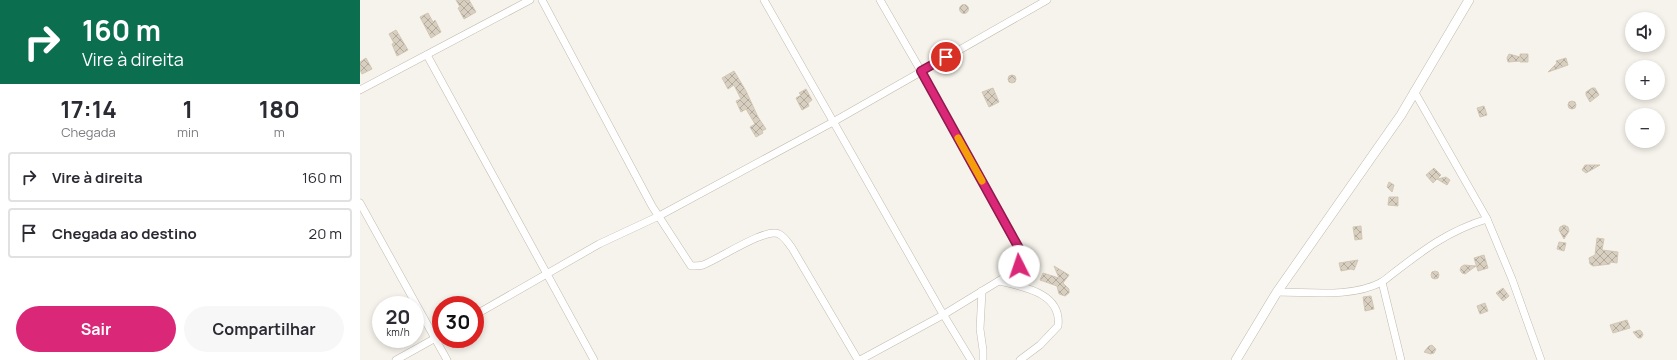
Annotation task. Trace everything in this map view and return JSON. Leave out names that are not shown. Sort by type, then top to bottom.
[{"type":"street","points":[[360,90],[530,0]]},
{"type":"street","points":[[542,0],[658,216],[691,266],[702,265],[722,256],[762,234],[773,232],[779,234],[792,248],[859,360],[943,315],[1015,272],[1019,266],[1020,250],[880,0]]},
{"type":"street","points":[[764,0],[943,315],[971,360]]},
{"type":"street","points":[[484,310],[599,244],[658,216],[833,122],[1047,0]]},
{"type":"street","points":[[1236,360],[1277,292],[1401,115],[1469,0]]},
{"type":"street","points":[[427,54],[546,275],[594,360]]},
{"type":"street","points":[[1414,91],[1487,219],[1512,279],[1540,360]]},
{"type":"street","points":[[360,203],[432,326]]},
{"type":"street","points":[[1277,292],[1346,292],[1372,287],[1382,282],[1437,240],[1487,219]]},
{"type":"street","points":[[1000,281],[1013,284],[1049,298],[1057,309],[1058,326],[1040,345],[1020,360]]},
{"type":"street","points":[[1382,282],[1401,360]]},
{"type":"street","points":[[982,291],[980,329],[983,360]]},
{"type":"street","points":[[396,360],[432,339]]},
{"type":"street","points":[[442,348],[447,360]]},
{"type":"building","points":[[456,0],[469,0],[476,12],[464,19],[458,8],[460,7]]},
{"type":"building","points":[[962,5],[966,5],[968,9],[966,13],[962,13],[960,11],[960,7]]},
{"type":"building","points":[[428,13],[433,22],[435,20],[441,32],[431,38],[420,17]]},
{"type":"building","points":[[396,30],[408,50],[397,56],[392,44],[394,43],[389,34]]},
{"type":"building","points":[[1509,54],[1520,57],[1520,54],[1528,54],[1528,62],[1508,62],[1507,58]]},
{"type":"building","points":[[366,58],[372,69],[362,74],[360,70],[360,62]]},
{"type":"building","points":[[1566,58],[1568,65],[1548,72],[1557,63],[1556,61]]},
{"type":"building","points":[[734,71],[746,91],[758,117],[766,129],[762,131],[763,133],[756,137],[750,127],[755,124],[746,109],[741,112],[736,101],[741,99],[734,85],[728,89],[722,78]]},
{"type":"building","points":[[1010,75],[1014,75],[1016,79],[1014,83],[1010,83],[1008,81],[1008,77]]},
{"type":"building","points":[[993,88],[999,102],[989,107],[982,92]]},
{"type":"building","points":[[1592,88],[1595,88],[1599,95],[1590,102],[1586,92]]},
{"type":"building","points":[[806,89],[812,100],[808,103],[809,106],[802,110],[796,98],[801,95],[799,93]]},
{"type":"building","points":[[1570,101],[1574,101],[1576,105],[1574,109],[1570,109],[1568,107],[1568,103]]},
{"type":"building","points":[[1484,106],[1487,115],[1480,117],[1477,108]]},
{"type":"building","points":[[1585,165],[1600,165],[1586,173],[1582,170]]},
{"type":"building","points":[[1434,168],[1441,175],[1433,183],[1426,175]]},
{"type":"building","points":[[1446,177],[1450,180],[1447,185],[1437,179]]},
{"type":"building","points":[[1389,182],[1394,185],[1392,192],[1387,187]]},
{"type":"building","points":[[1389,197],[1398,197],[1398,206],[1388,205]]},
{"type":"building","points":[[1564,225],[1568,227],[1569,231],[1564,239],[1559,230],[1560,227]]},
{"type":"building","points":[[1361,226],[1362,239],[1355,240],[1353,227]]},
{"type":"building","points":[[1597,238],[1604,239],[1602,250],[1618,252],[1617,263],[1610,262],[1610,264],[1593,266],[1590,264],[1589,258],[1595,255]]},
{"type":"building","points":[[1559,242],[1566,243],[1564,251],[1557,249]]},
{"type":"building","points":[[1484,255],[1488,268],[1478,271],[1474,258]]},
{"type":"building","points":[[1358,260],[1354,270],[1351,269],[1341,271],[1339,263]]},
{"type":"building","points":[[1464,265],[1476,266],[1465,274],[1460,270]]},
{"type":"building","points":[[1054,266],[1069,275],[1063,283],[1069,289],[1069,293],[1065,296],[1059,294],[1057,286],[1040,280],[1043,273],[1059,278]]},
{"type":"building","points":[[1433,271],[1437,271],[1439,275],[1437,279],[1433,279],[1431,277],[1431,273]]},
{"type":"building","points":[[1503,288],[1509,296],[1503,301],[1496,293]]},
{"type":"building","points":[[1371,296],[1374,309],[1365,311],[1363,297]]},
{"type":"building","points":[[1485,303],[1488,311],[1480,314],[1477,306]]},
{"type":"building","points":[[1627,320],[1630,328],[1613,333],[1610,325]]},
{"type":"building","points":[[1640,330],[1643,335],[1641,338],[1638,338],[1633,332]]},
{"type":"building","points":[[1432,345],[1436,349],[1434,353],[1431,354],[1424,352],[1429,346]]},
{"type":"slow traffic","points":[[958,138],[982,181]]},
{"type":"route","points":[[946,57],[921,71],[1020,250],[1019,266]]}]
